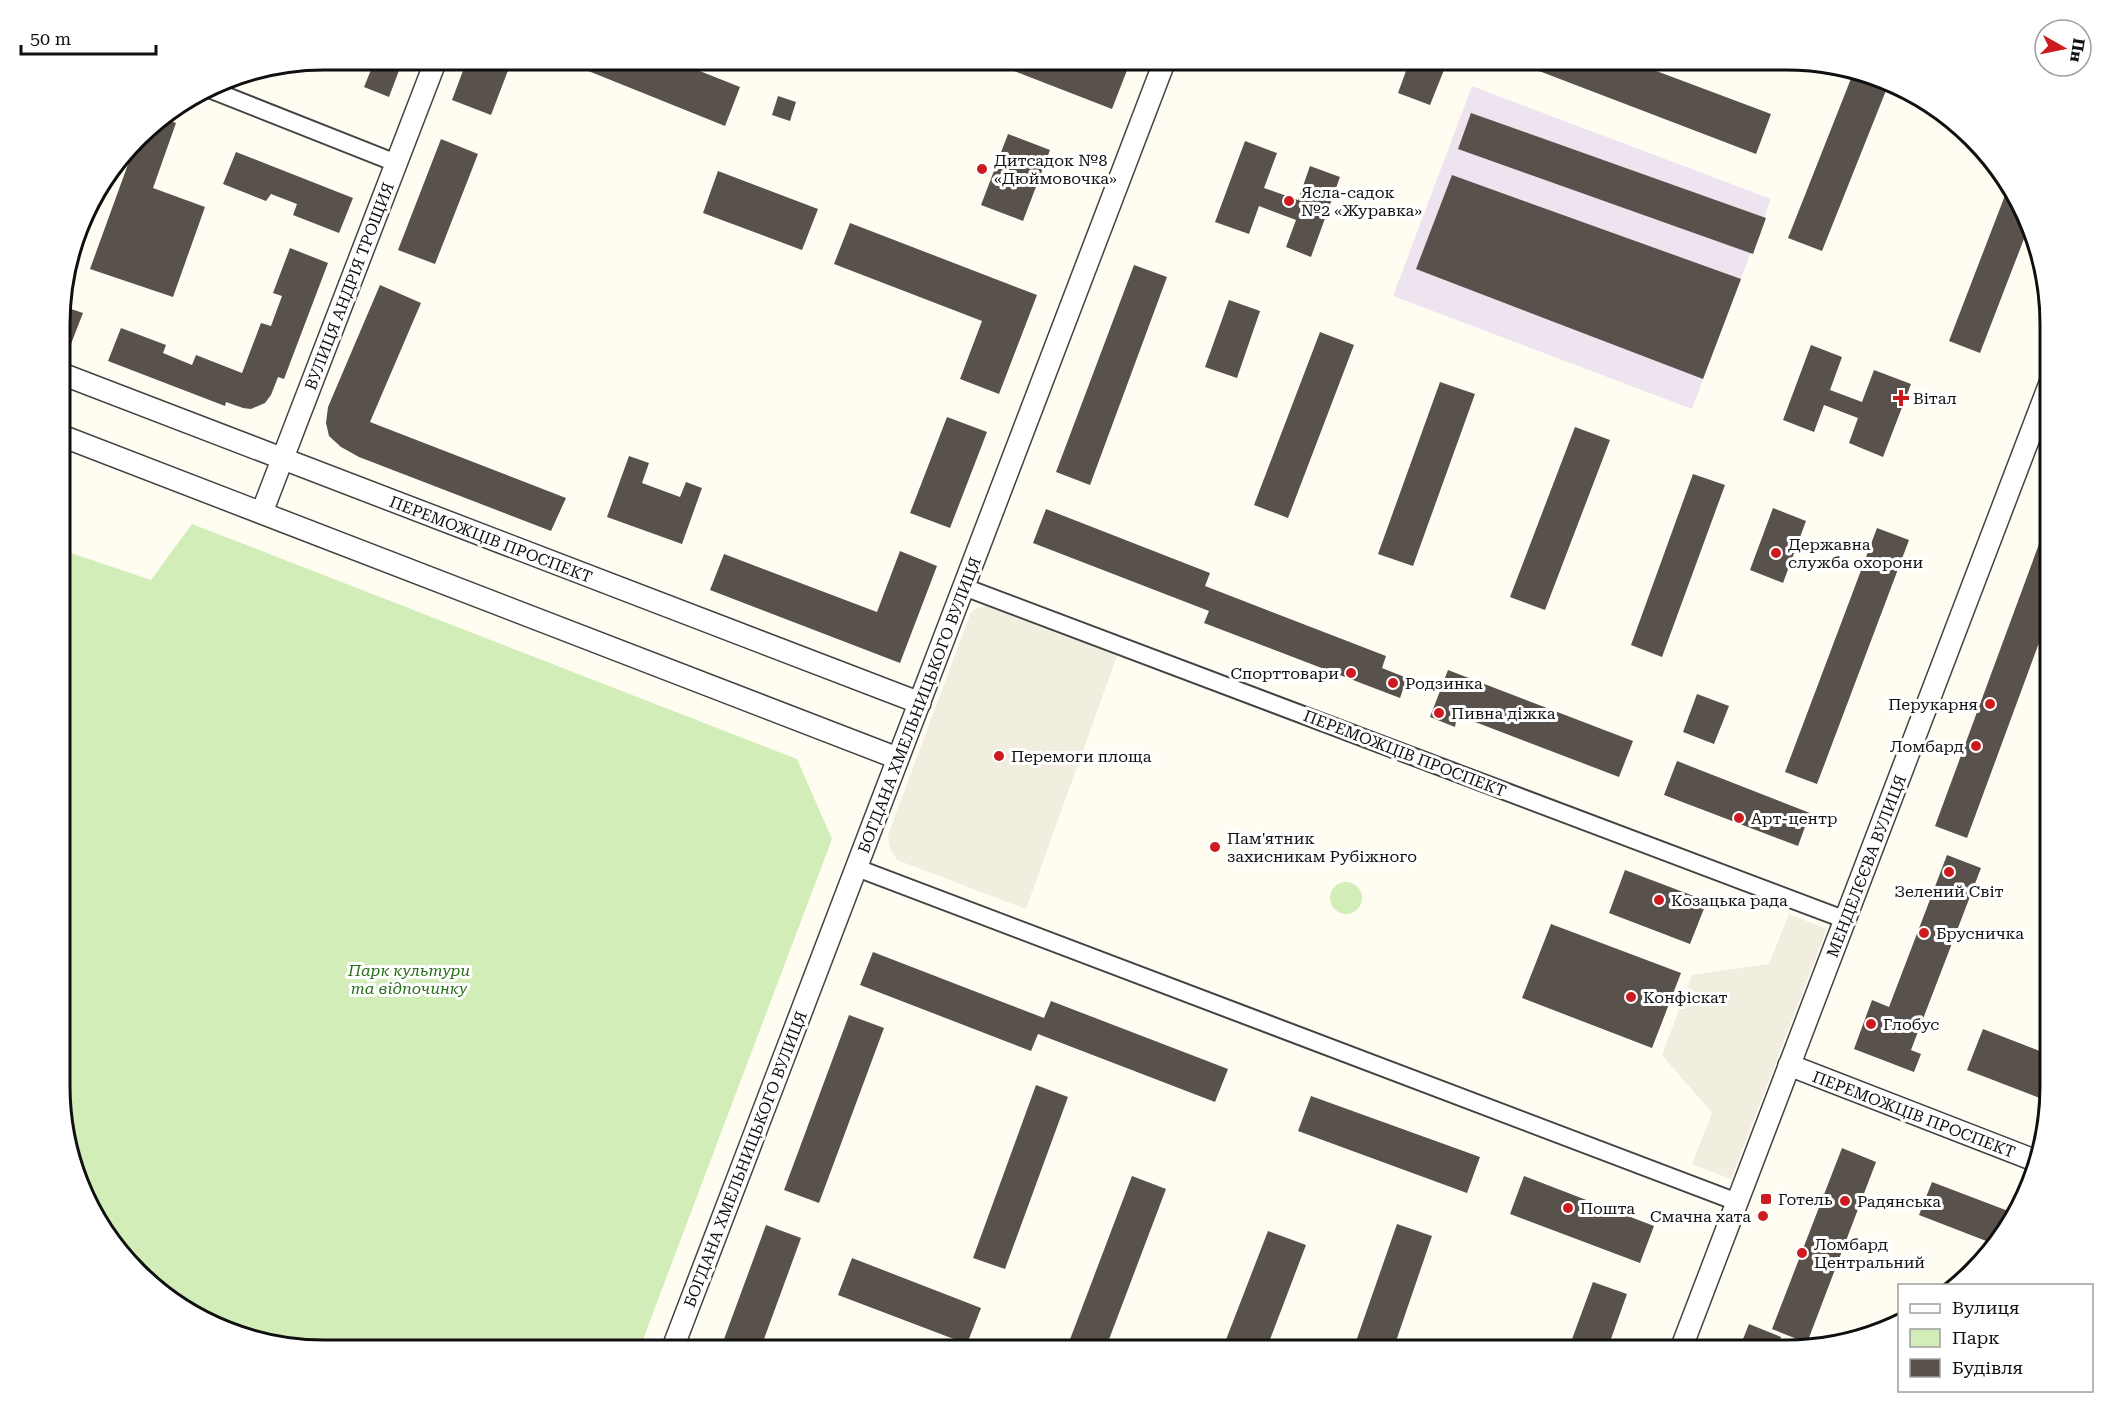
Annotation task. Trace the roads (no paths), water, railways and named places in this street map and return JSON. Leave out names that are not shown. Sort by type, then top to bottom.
[{"type":"street","name":"ВУЛИЦЯ АНДРІЯ ТРОЩИЯ","points":[[262,512],[432,70]]},
{"type":"street","name":"БОГДАНА ХМЕЛЬНИЦЬКОГО ВУЛИЦЯ","points":[[676,1340],[1161,70]]},
{"type":"street","points":[[220,93],[396,163]]},
{"type":"street","name":"ПЕРЕМОЖЦІВ ПРОСПЕКТ","points":[[70,377],[920,703]]},
{"type":"street","name":"МЕНДЕЛЄЄВА ВУЛИЦЯ","points":[[1685,1340],[2040,409]]},
{"type":"street","points":[[70,439],[897,758]]},
{"type":"street","name":"ПЕРЕМОЖЦІВ ПРОСПЕКТ","points":[[964,587],[1846,920]]},
{"type":"street","points":[[857,868],[1737,1202]]},
{"type":"street","name":"ПЕРЕМОЖЦІВ ПРОСПЕКТ","points":[[1790,1065],[2030,1158]]},
{"type":"place","name":"Дитсадок №8 «Дюймовочка»","points":[[982,169]]},
{"type":"place","name":"Ясла-садок №2 «Журавка»","points":[[1289,201]]},
{"type":"place","name":"Вітал","points":[[1901,398]]},
{"type":"place","name":"Державна служба охорони","points":[[1776,553]]},
{"type":"place","name":"Спорттовари","points":[[1351,673]]},
{"type":"place","name":"Родзинка","points":[[1393,683]]},
{"type":"place","name":"Перукарня","points":[[1990,704]]},
{"type":"place","name":"Пивна діжка","points":[[1439,713]]},
{"type":"place","name":"Ломбард","points":[[1976,746]]},
{"type":"place","name":"Перемоги площа","points":[[999,756]]},
{"type":"place","name":"Арт-центр","points":[[1739,818]]},
{"type":"place","name":"Пам'ятник захисникам Рубіжного","points":[[1215,847]]},
{"type":"place","name":"Зелений Світ","points":[[1949,872]]},
{"type":"place","name":"Козацька рада","points":[[1659,900]]},
{"type":"place","name":"Брусничка","points":[[1924,933]]},
{"type":"place","name":"Конфіскат","points":[[1631,997]]},
{"type":"place","name":"Глобус","points":[[1871,1024]]},
{"type":"place","name":"Готель","points":[[1766,1199]]},
{"type":"place","name":"Радянська","points":[[1845,1201]]},
{"type":"place","name":"Пошта","points":[[1568,1208]]},
{"type":"place","name":"Смачна хата","points":[[1763,1216]]},
{"type":"place","name":"Ломбард Центральний","points":[[1802,1253]]},
{"type":"park label","name":"Парк культури та відпочинку","points":[[409,979]]}]
